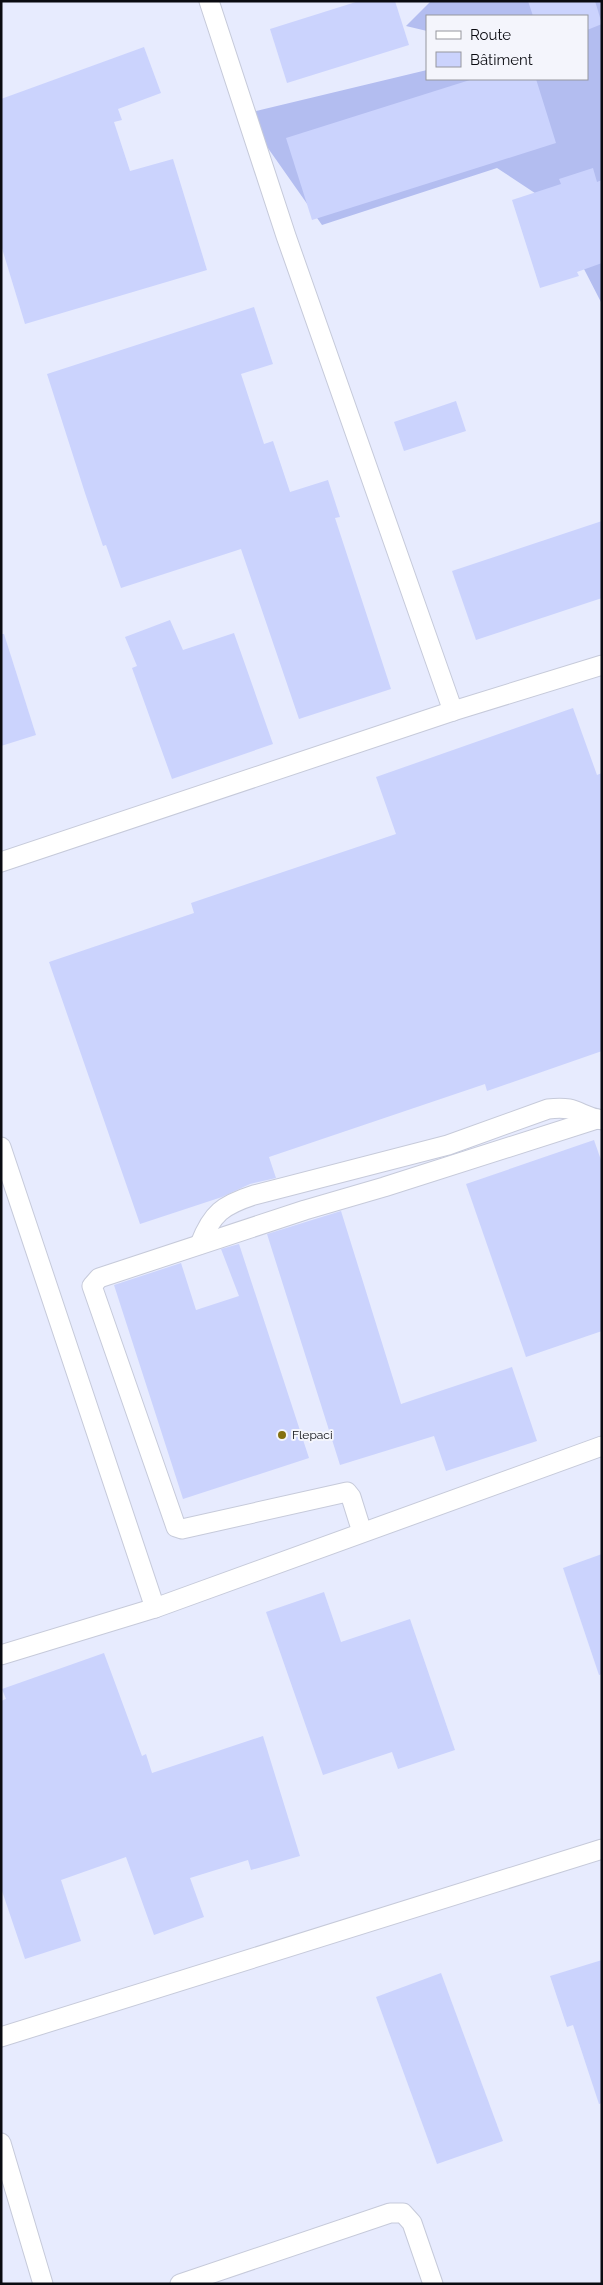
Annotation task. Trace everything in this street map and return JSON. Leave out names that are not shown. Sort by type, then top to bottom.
[{"type":"lane","points":[[209,1],[286,236],[453,711]]},
{"type":"lane","points":[[1,862],[453,711],[602,665]]},
{"type":"lane","points":[[200,1244],[214,1216],[232,1202],[254,1195],[448,1145],[548,1109],[561,1107],[577,1110],[599,1120]]},
{"type":"lane","points":[[362,1532],[351,1497],[347,1492],[182,1529],[176,1527],[173,1523],[92,1286],[99,1278],[200,1244],[599,1120]]},
{"type":"lane","points":[[1,1146],[155,1608]]},
{"type":"lane","points":[[1,1655],[155,1608],[602,1446]]},
{"type":"lane","points":[[1,2037],[602,1849]]},
{"type":"lane","points":[[1,2143],[43,2284]]},
{"type":"lane","points":[[180,2284],[390,2213],[403,2212],[412,2223],[433,2284]]},
{"type":"shaded area","points":[[1,1],[602,1],[602,2284],[1,2284]]},
{"type":"shaded area","points":[[431,1],[602,1],[602,304],[550,203],[497,168],[322,225],[244,114],[426,70],[426,80],[588,80],[588,15],[426,15],[426,31],[406,26]]},
{"type":"building","points":[[359,1],[395,1],[409,45],[287,83],[270,29]]},
{"type":"building","points":[[528,1],[595,1],[602,24],[588,30],[588,15],[533,15]]},
{"type":"building","points":[[144,47],[161,93],[118,109],[122,120],[114,122],[130,171],[173,159],[207,270],[25,324],[1,245],[1,99]]},
{"type":"building","points":[[470,80],[536,80],[556,143],[312,220],[286,138]]},
{"type":"building","points":[[593,168],[597,182],[602,180],[602,263],[577,272],[579,276],[540,288],[512,200],[561,184],[559,179]]},
{"type":"building","points":[[254,307],[273,364],[241,374],[264,444],[273,441],[290,492],[328,480],[340,517],[335,518],[391,689],[299,719],[241,549],[121,588],[106,545],[103,546],[47,374]]},
{"type":"building","points":[[456,401],[466,431],[404,451],[394,422]]},
{"type":"building","points":[[602,521],[602,598],[476,640],[452,571]]},
{"type":"building","points":[[170,620],[183,650],[234,633],[273,744],[172,779],[132,668],[137,666],[125,637]]},
{"type":"building","points":[[1,634],[4,634],[36,735],[1,746]]},
{"type":"building","points":[[573,708],[597,775],[602,773],[602,1051],[487,1091],[485,1084],[269,1157],[276,1178],[250,1184],[222,1197],[140,1224],[49,962],[194,913],[191,903],[396,834],[376,777]]},
{"type":"building","points":[[594,1140],[602,1163],[602,1331],[526,1357],[466,1184]]},
{"type":"building","points":[[341,1211],[401,1404],[512,1367],[537,1441],[446,1471],[434,1436],[340,1465],[267,1234]]},
{"type":"building","points":[[239,1244],[309,1458],[183,1499],[114,1285],[181,1263],[196,1310],[239,1296],[221,1249]]},
{"type":"building","points":[[602,1554],[602,1674],[599,1675],[563,1568]]},
{"type":"building","points":[[324,1592],[341,1642],[410,1619],[455,1750],[398,1769],[392,1752],[323,1775],[266,1612]]},
{"type":"building","points":[[104,1653],[142,1756],[146,1754],[152,1773],[263,1736],[300,1856],[251,1870],[248,1860],[190,1878],[204,1917],[154,1935],[126,1857],[61,1880],[81,1941],[25,1959],[1,1888],[1,1701],[6,1699],[2,1689]]},
{"type":"building","points":[[602,1960],[602,2103],[599,2104],[573,2025],[567,2027],[550,1976]]},
{"type":"building","points":[[441,1973],[503,2141],[437,2164],[376,1997]]},
{"type":"place","name":"Flepaci","points":[[282,1435]]}]
